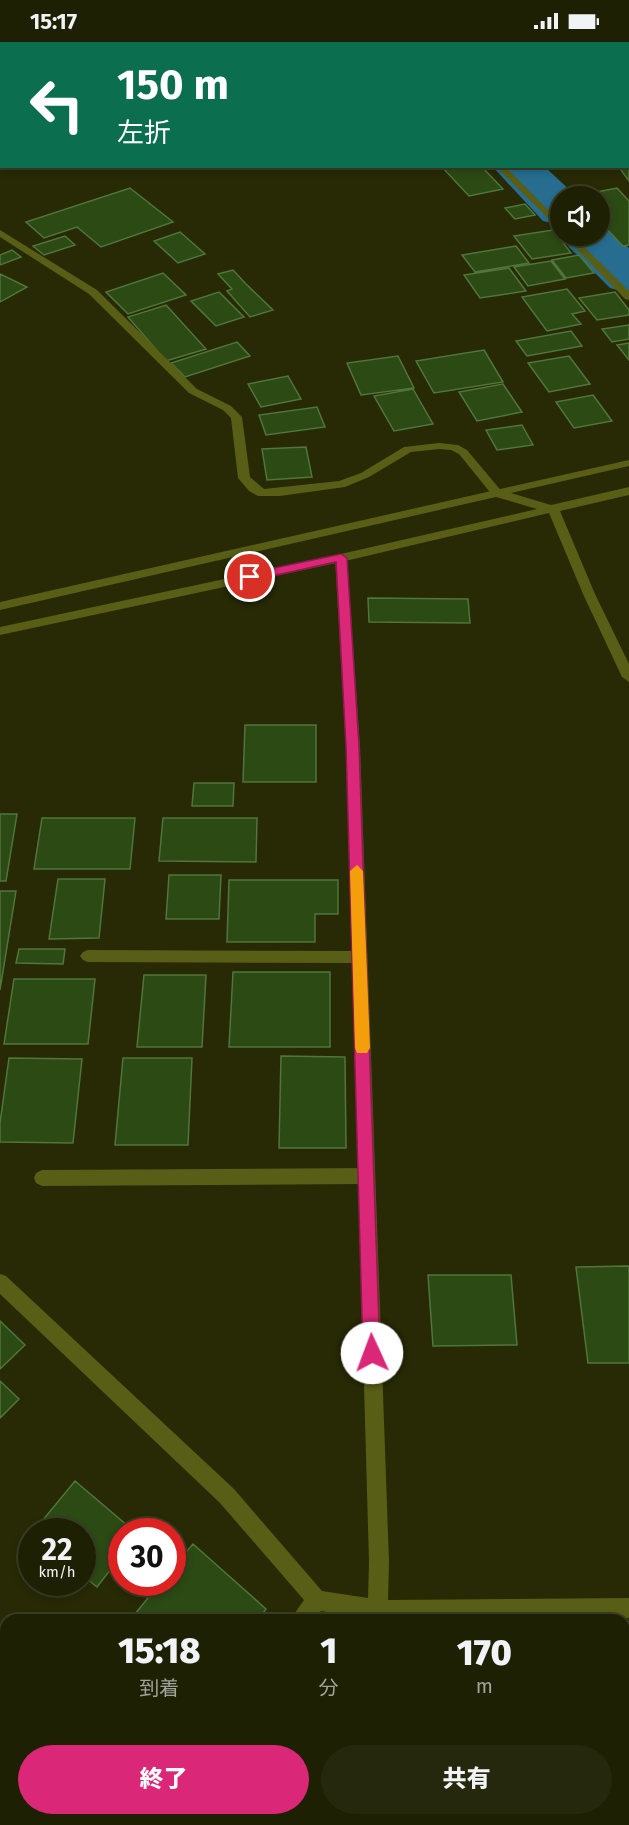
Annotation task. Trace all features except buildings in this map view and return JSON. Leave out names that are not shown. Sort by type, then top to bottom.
[{"type":"street","points":[[501,168],[550,217]]},
{"type":"street","points":[[0,233],[93,292],[193,391],[227,408],[236,417],[244,478],[253,488],[262,493],[341,484],[365,475],[408,449],[439,446],[454,447],[463,452],[497,493],[554,510]]},
{"type":"street","points":[[578,246],[629,297]]},
{"type":"street","points":[[0,606],[629,463]]},
{"type":"street","points":[[0,631],[341,558],[629,491]]},
{"type":"street","points":[[554,510],[589,594],[629,677]]},
{"type":"street","points":[[341,558],[353,746],[379,1562],[378,1610]]},
{"type":"street","points":[[88,956],[360,957]]},
{"type":"street","points":[[42,1178],[366,1176]]},
{"type":"street","points":[[0,1281],[227,1496],[318,1600],[378,1610],[629,1608]]},
{"type":"street","points":[[305,1614],[318,1600]]},
{"type":"waterway","points":[[518,168],[550,199]]},
{"type":"waterway","points":[[597,246],[629,277]]},
{"type":"slow traffic","points":[[357,871],[362,1048]]},
{"type":"route","points":[[250,577],[341,558],[353,746],[372,1353]]}]
